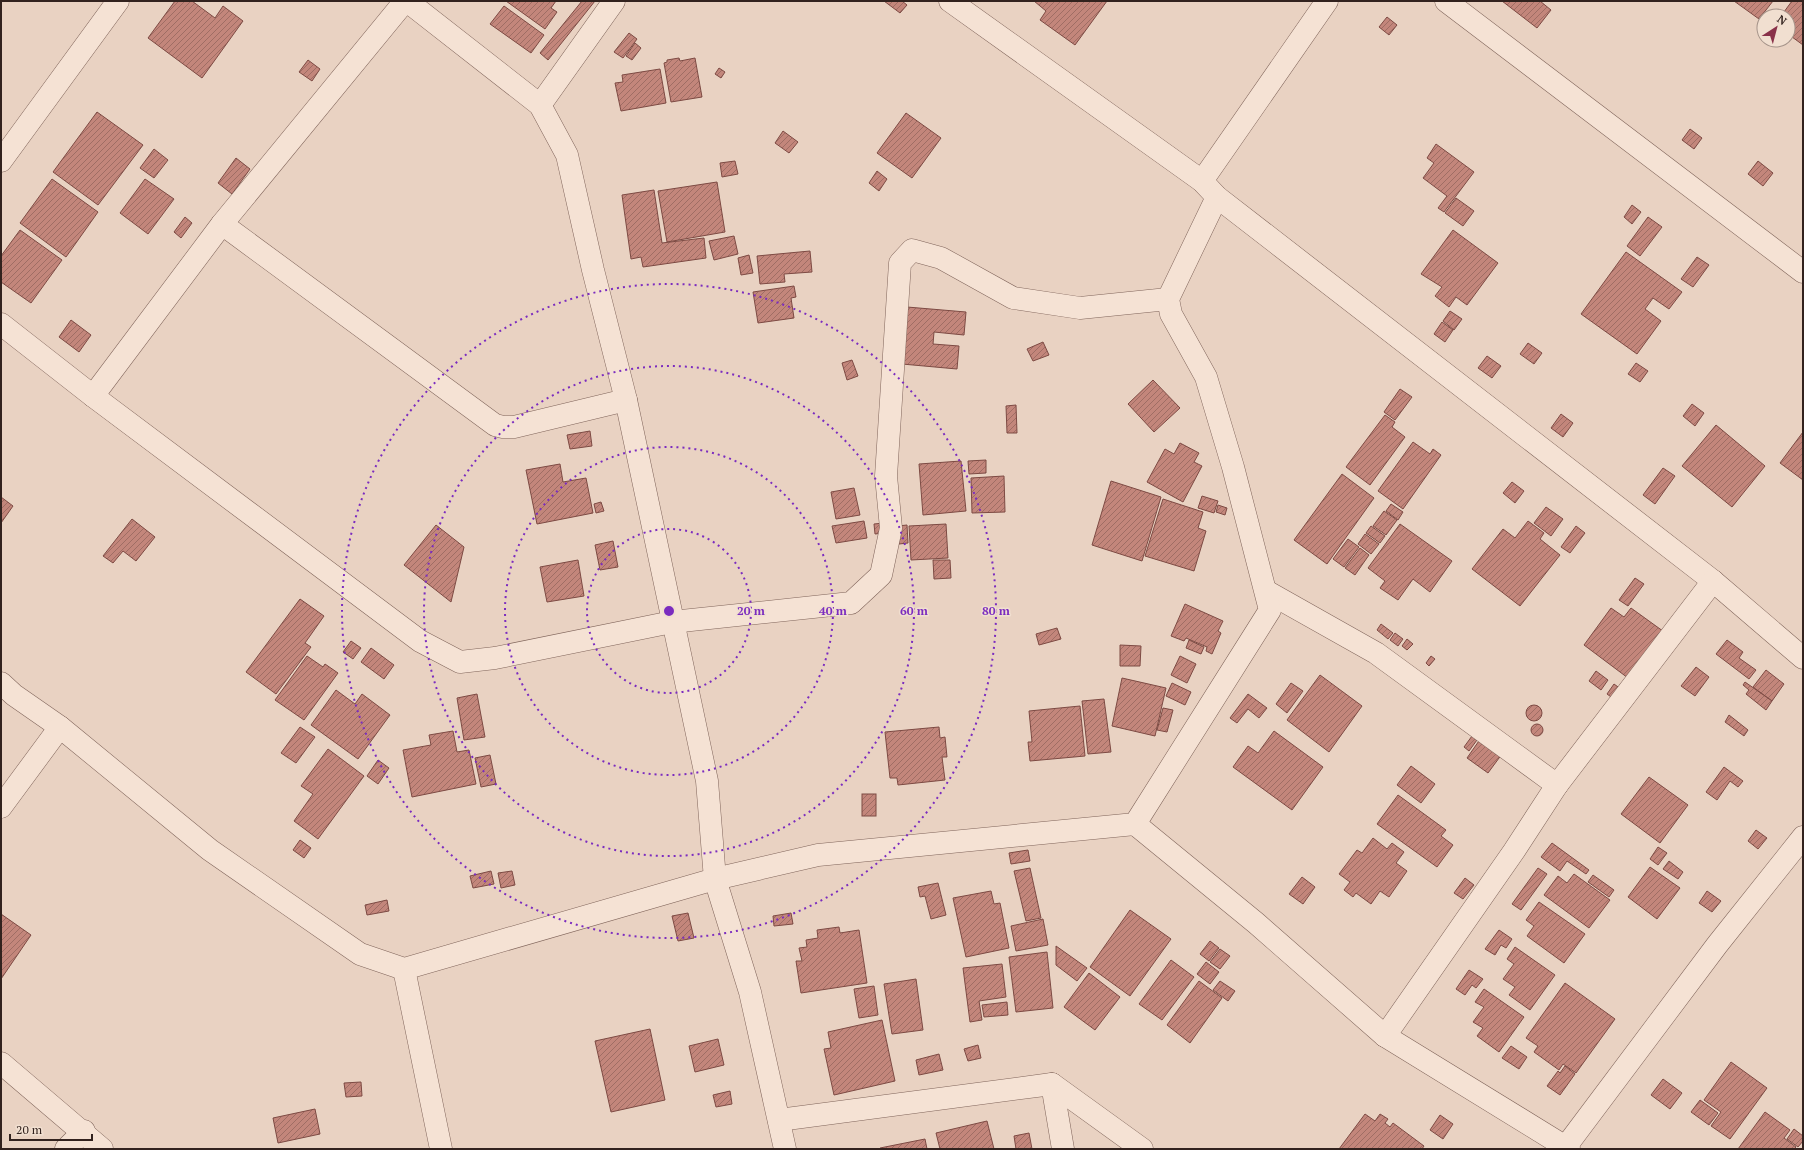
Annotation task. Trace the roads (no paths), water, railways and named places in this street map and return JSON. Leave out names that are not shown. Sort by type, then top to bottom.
[{"type":"street","points":[[1,161],[118,1]]},
{"type":"street","points":[[93,396],[222,224],[406,1],[540,105],[567,155],[593,270],[626,400],[672,622],[707,780],[715,879],[750,992],[785,1149]]},
{"type":"street","points":[[540,105],[614,1]]},
{"type":"street","points":[[950,1],[1202,181],[1217,197],[1713,582],[1803,658]]},
{"type":"street","points":[[1202,181],[1327,1]]},
{"type":"street","points":[[1446,1],[1803,272]]},
{"type":"street","points":[[1135,824],[1270,610],[1233,467],[1206,377],[1171,314],[1168,299],[1217,197]]},
{"type":"street","points":[[222,224],[495,425],[514,427],[626,400]]},
{"type":"street","points":[[1,324],[93,396],[386,614],[420,641],[460,662],[495,658],[672,622],[850,603],[881,576],[891,528],[886,476],[900,263],[912,250],[941,258],[1013,298],[1080,308],[1168,299]]},
{"type":"street","points":[[1385,1036],[1514,851],[1557,785],[1713,582]]},
{"type":"street","points":[[1266,591],[1376,652],[1557,785]]},
{"type":"street","points":[[1,683],[14,695],[60,727],[210,850],[360,954],[404,968],[715,879],[818,855],[1135,824],[1256,923],[1385,1036],[1567,1148],[1717,945],[1803,838]]},
{"type":"street","points":[[1,807],[60,727]]},
{"type":"street","points":[[404,968],[441,1149]]},
{"type":"street","points":[[1,1063],[84,1132],[102,1149]]},
{"type":"street","points":[[779,1120],[1052,1084],[1142,1149]]},
{"type":"street","points":[[1052,1084],[1063,1149]]},
{"type":"street","points":[[66,1149],[84,1132]]}]
